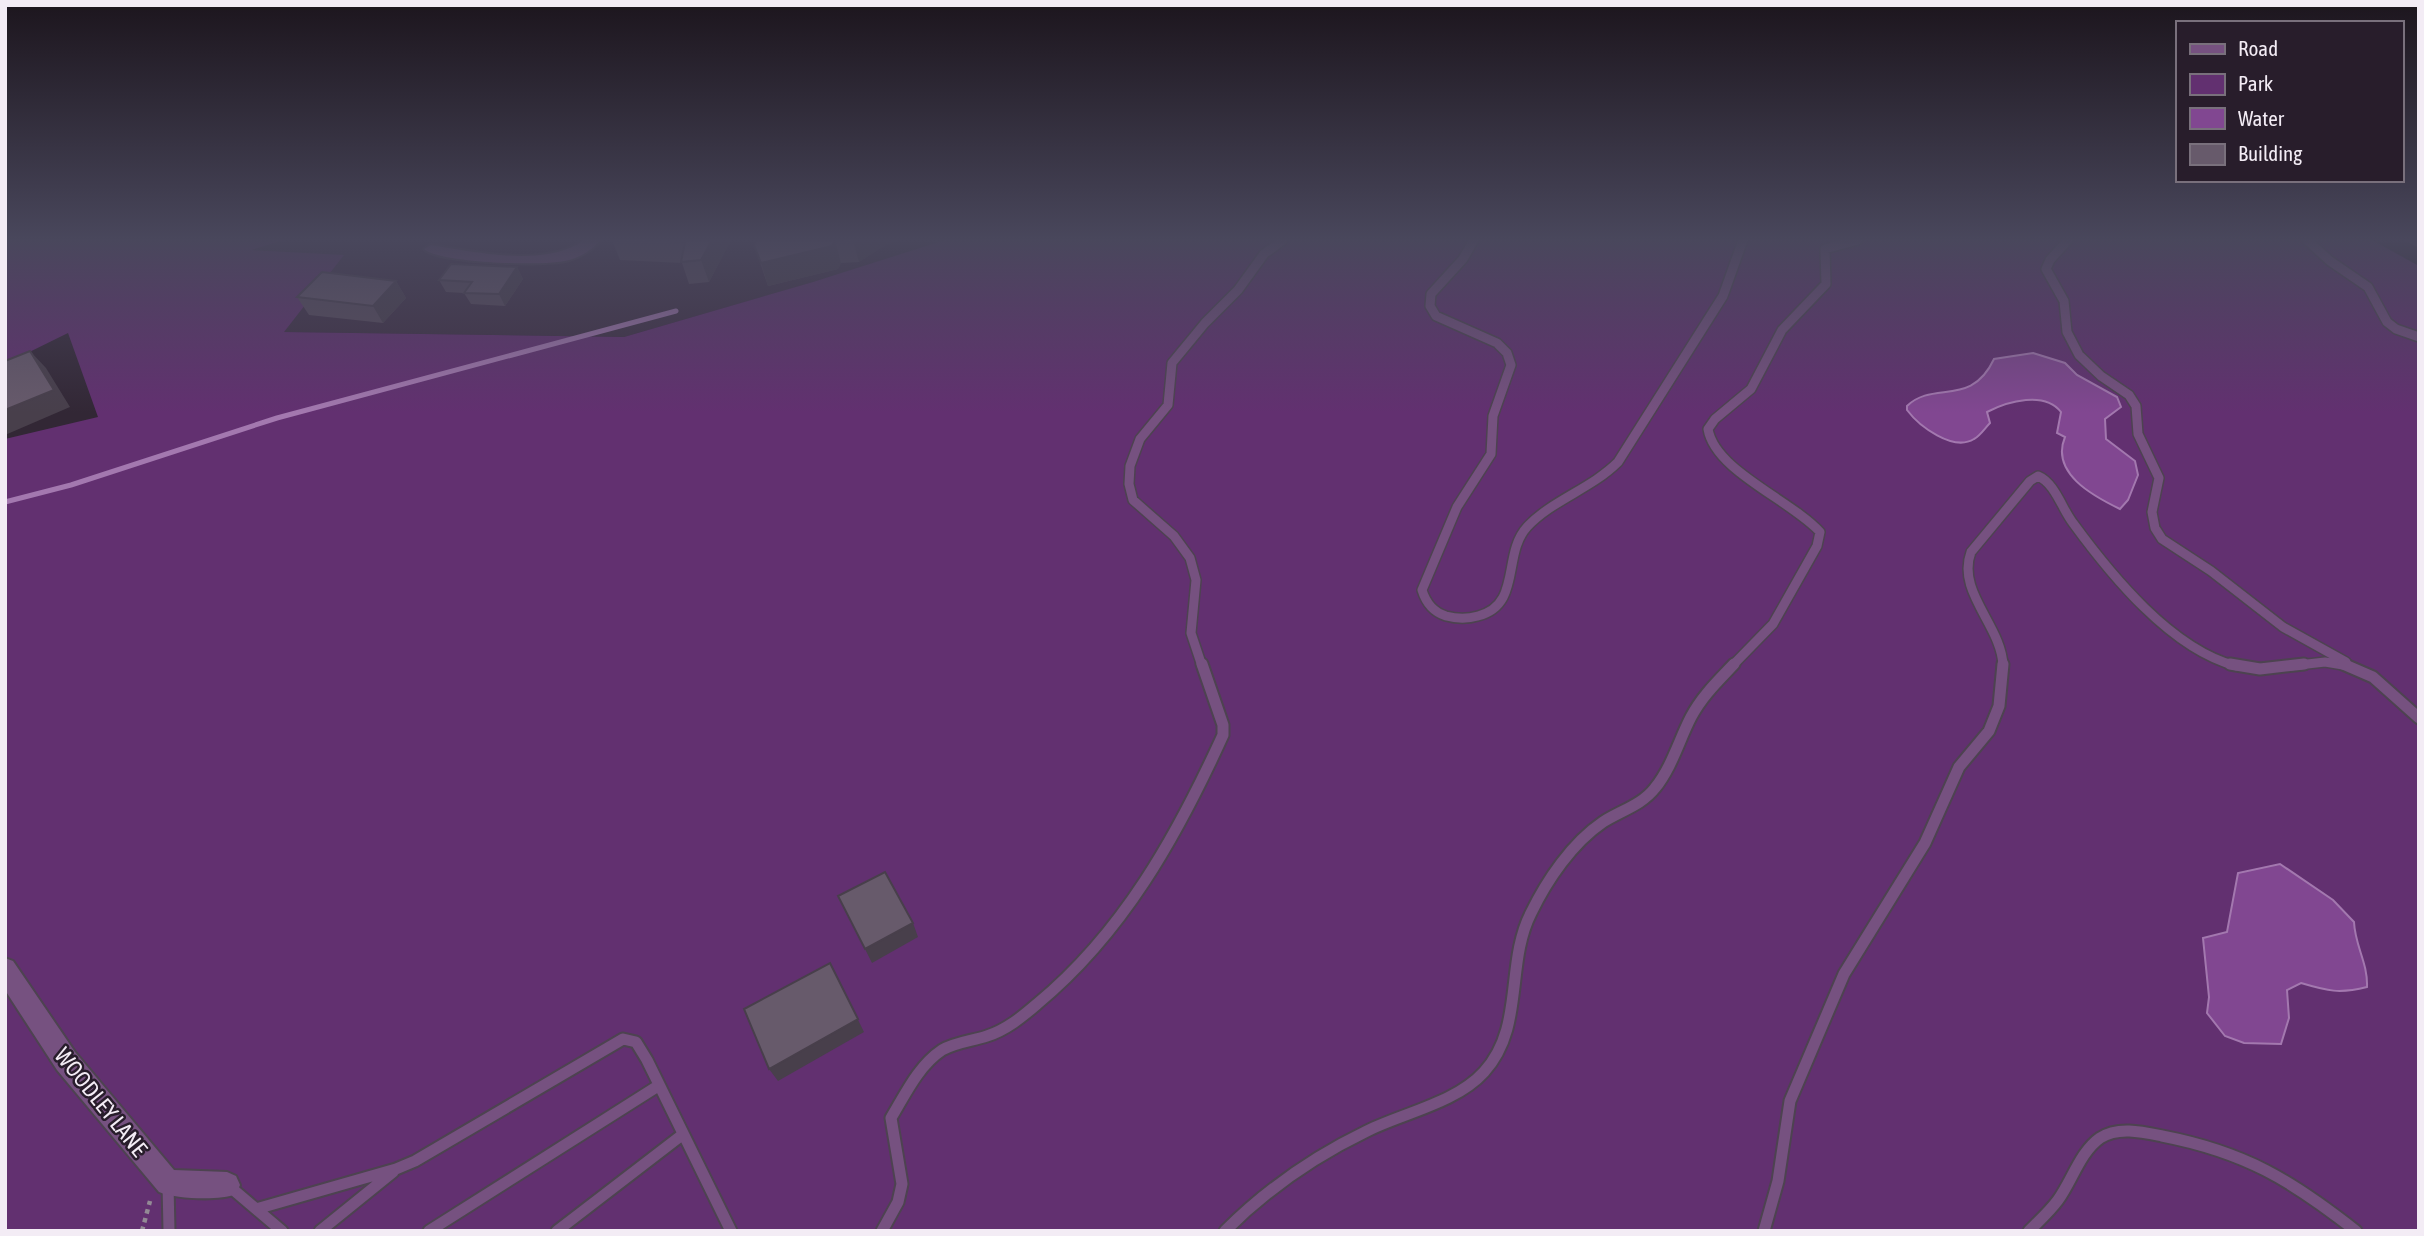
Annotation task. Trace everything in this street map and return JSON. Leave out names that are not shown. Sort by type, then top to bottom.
[{"type":"street","name":"WOODLEY LANE","points":[[5,969],[66,1061],[168,1183]]},
{"type":"street","points":[[168,1183],[227,1185]]},
{"type":"lane","points":[[882,1231],[900,1202],[903,1186],[903,1172],[890,1126],[891,1118],[919,1073],[939,1052],[950,1046],[996,1033],[1037,1004],[1083,962],[1147,879],[1169,845],[1223,735],[1223,725],[1191,633],[1196,580],[1190,558],[1174,536],[1133,500],[1129,484],[1130,466],[1136,445],[1168,405],[1172,363],[1230,298]]},
{"type":"lane","points":[[1430,298],[1432,312],[1441,320],[1497,343],[1507,353],[1511,365],[1493,416],[1491,454],[1457,507],[1422,590],[1424,600],[1436,612],[1462,619],[1490,612],[1504,600],[1510,584],[1516,545],[1524,530],[1561,501],[1597,482],[1618,462],[1722,298]]},
{"type":"lane","points":[[1225,1231],[1270,1188],[1314,1157],[1467,1086],[1493,1063],[1506,1041],[1509,1028],[1515,958],[1524,926],[1539,898],[1576,848],[1593,830],[1654,790],[1707,692],[1773,624],[1817,546],[1820,532],[1809,518],[1724,461],[1717,453],[1708,433],[1711,424],[1750,391],[1787,323],[1812,298]]},
{"type":"lane","points":[[2062,298],[2067,332],[2079,355],[2101,376],[2129,395],[2136,406],[2138,434],[2159,478],[2152,512],[2155,528],[2162,539],[2211,571],[2283,627],[2380,683],[2419,718]]},
{"type":"lane","points":[[2374,298],[2387,322],[2396,329],[2419,337]]},
{"type":"lane","points":[[1764,1231],[1778,1181],[1790,1101],[1844,974],[1925,843],[1959,766],[1989,731],[1999,706],[2003,673],[2000,647],[1970,585],[1967,563],[1971,552],[2029,481],[2038,476],[2043,478],[2081,535],[2150,612],[2165,626],[2210,654],[2244,669],[2327,663],[2357,668]]},
{"type":"lane","points":[[320,1231],[396,1170],[623,1039],[636,1042],[731,1231]]},
{"type":"lane","points":[[429,1231],[658,1086]]},
{"type":"lane","points":[[2029,1231],[2057,1202],[2095,1143],[2110,1133],[2127,1131],[2180,1139],[2244,1156],[2283,1176],[2356,1231]]},
{"type":"lane","points":[[557,1231],[682,1135]]},
{"type":"lane","points":[[256,1209],[396,1170]]},
{"type":"lane","points":[[168,1183],[169,1231]]},
{"type":"lane","points":[[227,1185],[282,1231]]},
{"type":"shaded area","points":[[268,298],[760,298],[624,337],[283,332]]},
{"type":"green space","points":[[5,298],[311,298],[284,332],[624,337],[759,298],[2419,298],[2419,1231],[5,1231],[5,439],[98,417],[68,333],[5,364]]},
{"type":"water","points":[[2033,353],[2065,363],[2077,375],[2117,397],[2121,407],[2105,419],[2106,439],[2135,461],[2138,475],[2128,500],[2120,509],[2087,490],[2069,472],[2063,462],[2065,437],[2057,433],[2061,412],[2046,402],[2026,400],[1987,412],[1990,423],[1976,438],[1966,442],[1947,440],[1937,435],[1907,410],[1907,406],[1918,399],[1963,389],[1974,383],[1985,374],[1994,359]]},
{"type":"water","points":[[2280,864],[2333,900],[2354,922],[2366,970],[2367,987],[2334,991],[2301,983],[2287,990],[2289,1018],[2281,1044],[2244,1043],[2225,1036],[2207,1013],[2209,997],[2203,938],[2227,932],[2238,873]]},
{"type":"building","points":[[303,298],[381,298],[373,306]]},
{"type":"building","points":[[30,351],[54,390],[5,410],[5,361]]},
{"type":"building","points":[[885,872],[913,923],[865,949],[838,896]]},
{"type":"building","points":[[830,963],[858,1019],[769,1069],[744,1009]]},
{"type":"waterway","points":[[5,502],[71,485],[277,418],[676,311]]}]
